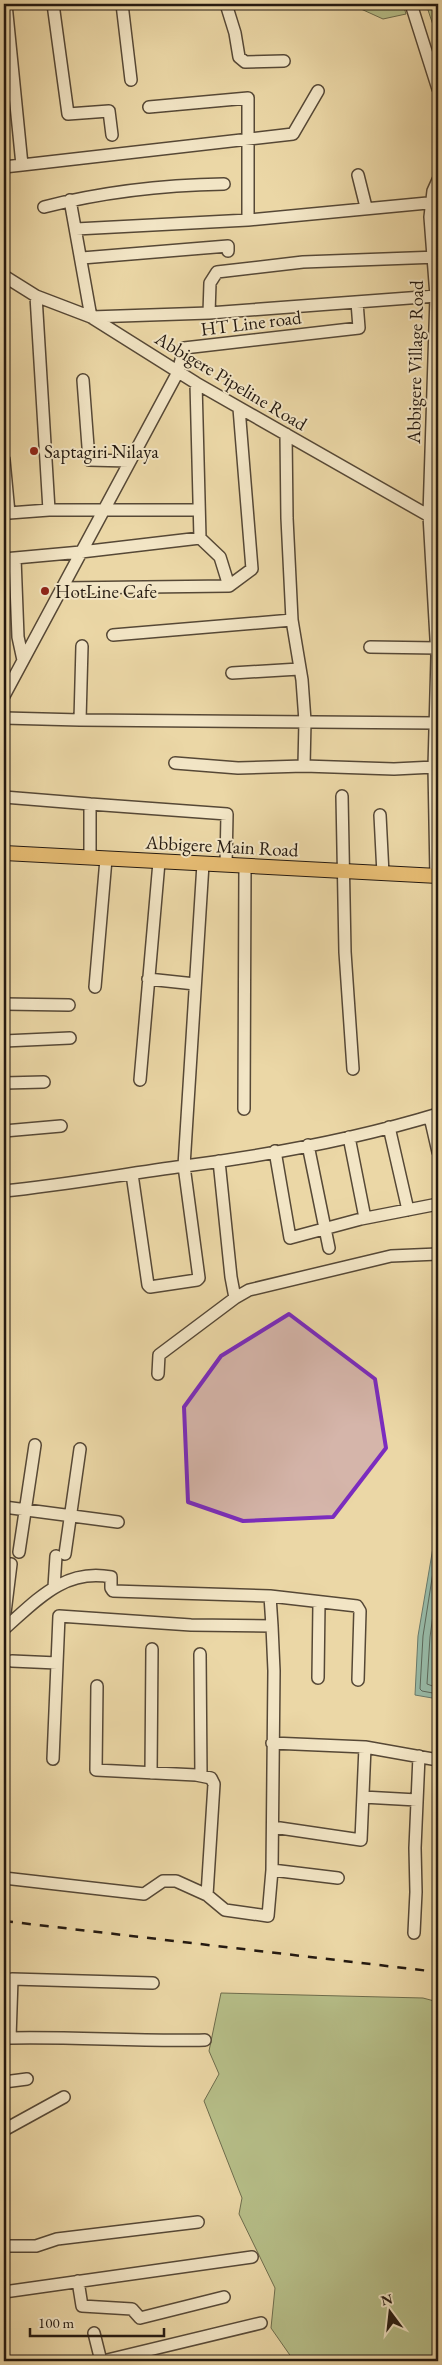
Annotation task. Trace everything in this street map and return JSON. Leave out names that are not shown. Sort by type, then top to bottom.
[{"type":"main road","name":"Abbigere Main Road","points":[[4,853],[437,876]]},
{"type":"street","points":[[6,4],[22,165]]},
{"type":"street","points":[[53,4],[68,114],[108,110],[112,134]]},
{"type":"street","points":[[122,4],[131,80]]},
{"type":"street","points":[[226,4],[239,57],[245,62],[284,61]]},
{"type":"street","points":[[411,4],[438,90]]},
{"type":"street","points":[[4,167],[293,134],[318,91]]},
{"type":"street","points":[[150,107],[248,98],[248,220]]},
{"type":"street","points":[[358,175],[366,207]]},
{"type":"street","name":"Abbigere Village Road","points":[[437,876],[434,767],[437,653],[434,518],[437,349],[435,257],[430,217],[435,202],[433,191],[438,180]]},
{"type":"street","points":[[44,207],[70,200],[184,184],[224,184]]},
{"type":"street","points":[[70,200],[92,317],[209,313],[436,296]]},
{"type":"street","points":[[76,229],[248,220],[366,207],[435,202]]},
{"type":"street","points":[[82,258],[228,246],[228,251]]},
{"type":"street","points":[[209,313],[210,283],[217,272],[302,262],[435,257]]},
{"type":"street","name":"Abbigere Pipeline Road","points":[[4,276],[36,296],[92,317],[196,383],[434,518]]},
{"type":"street","points":[[36,296],[49,510]]},
{"type":"street","name":"HT Line road","points":[[4,696],[178,372],[184,348],[359,328],[357,302]]},
{"type":"street","points":[[83,380],[89,460],[129,461]]},
{"type":"street","points":[[196,383],[200,538],[220,557],[229,586]]},
{"type":"street","points":[[62,588],[229,586],[252,569],[239,408]]},
{"type":"street","points":[[286,434],[287,518],[292,620],[305,721],[304,766]]},
{"type":"street","points":[[4,460],[6,513],[49,510],[198,510]]},
{"type":"street","points":[[23,660],[18,637],[9,558],[81,552],[200,538]]},
{"type":"street","points":[[113,635],[292,620]]},
{"type":"street","points":[[80,720],[82,646]]},
{"type":"street","points":[[370,647],[437,653]]},
{"type":"street","points":[[232,673],[299,669]]},
{"type":"street","points":[[4,718],[434,723]]},
{"type":"street","points":[[175,763],[238,768],[304,766],[394,769],[434,767]]},
{"type":"street","points":[[342,796],[345,952],[352,1069]]},
{"type":"street","points":[[4,797],[227,814],[226,865]]},
{"type":"street","points":[[90,804],[90,858]]},
{"type":"street","points":[[380,815],[383,874]]},
{"type":"street","points":[[95,987],[106,859]]},
{"type":"street","points":[[140,1080],[160,862]]},
{"type":"street","points":[[132,1174],[148,1285],[150,1287],[197,1280],[199,1278],[184,1166],[203,864]]},
{"type":"street","points":[[244,866],[244,1109]]},
{"type":"street","points":[[148,979],[195,984]]},
{"type":"street","points":[[4,1004],[69,1005]]},
{"type":"street","points":[[4,1041],[70,1038]]},
{"type":"street","points":[[4,1083],[44,1082]]},
{"type":"street","points":[[4,1190],[55,1186],[219,1161],[349,1137],[434,1116],[438,1152]]},
{"type":"street","points":[[4,1131],[61,1126]]},
{"type":"street","points":[[389,1127],[408,1210]]},
{"type":"street","points":[[349,1137],[365,1218]]},
{"type":"street","points":[[308,1145],[329,1248]]},
{"type":"street","points":[[275,1151],[290,1238],[365,1218],[438,1204]]},
{"type":"street","points":[[219,1161],[231,1277],[235,1298]]},
{"type":"street","points":[[158,1374],[159,1355],[248,1290],[391,1256],[438,1254]]},
{"type":"street","points":[[19,1552],[35,1445]]},
{"type":"street","points":[[54,1587],[70,1516],[80,1449]]},
{"type":"street","points":[[4,1507],[118,1522]]},
{"type":"street","points":[[4,1622],[11,1564]]},
{"type":"street","points":[[4,1630],[54,1587],[72,1578],[96,1574],[111,1583],[113,1591],[270,1596],[359,1607],[358,1680]]},
{"type":"street","points":[[4,1878],[144,1894],[163,1881],[176,1881],[207,1895],[225,1910],[268,1916],[272,1870],[274,1671],[270,1596]]},
{"type":"street","points":[[318,1678],[319,1603]]},
{"type":"street","points":[[53,1759],[59,1616],[191,1625],[272,1626]]},
{"type":"street","points":[[151,1773],[152,1649]]},
{"type":"street","points":[[200,1654],[200,1776]]},
{"type":"street","points":[[12,1662],[57,1662]]},
{"type":"street","points":[[97,1686],[96,1770],[211,1778],[214,1784],[207,1895]]},
{"type":"street","points":[[272,1743],[365,1746],[438,1760]]},
{"type":"street","points":[[273,1827],[361,1840],[365,1746]]},
{"type":"street","points":[[414,1933],[417,1800],[420,1756]]},
{"type":"street","points":[[363,1796],[417,1800]]},
{"type":"street","points":[[272,1870],[338,1878]]},
{"type":"street","points":[[153,1983],[8,1979],[7,2038],[53,2036],[161,2041],[206,2040]]},
{"type":"street","points":[[4,2082],[27,2080]]},
{"type":"street","points":[[4,2130],[64,2097]]},
{"type":"street","points":[[4,2246],[36,2246],[57,2239],[198,2222]]},
{"type":"street","points":[[4,2292],[252,2257]]},
{"type":"street","points":[[78,2281],[82,2306],[132,2309],[140,2318],[224,2297]]},
{"type":"street","points":[[94,2333],[102,2361],[261,2323]]},
{"type":"highlighted area","points":[[289,1314],[375,1379],[386,1448],[333,1517],[243,1521],[188,1502],[184,1407],[221,1356]]},
{"type":"green space","points":[[350,4],[403,4],[406,14],[383,19]]},
{"type":"green space","points":[[426,4],[438,4],[438,30],[435,31]]},
{"type":"green space","points":[[221,1993],[423,1998],[438,2002],[438,2361],[294,2361],[271,2328],[275,2288],[239,2214],[242,2198],[204,2101],[219,2074],[209,2051]]},
{"type":"water","points":[[438,1518],[438,1699],[415,1695],[418,1636]]},
{"type":"railway","points":[[4,1921],[438,1972]]},
{"type":"place","name":"Saptagiri Nilaya","points":[[34,451]]},
{"type":"place","name":"HotLine Cafe","points":[[45,591]]}]
